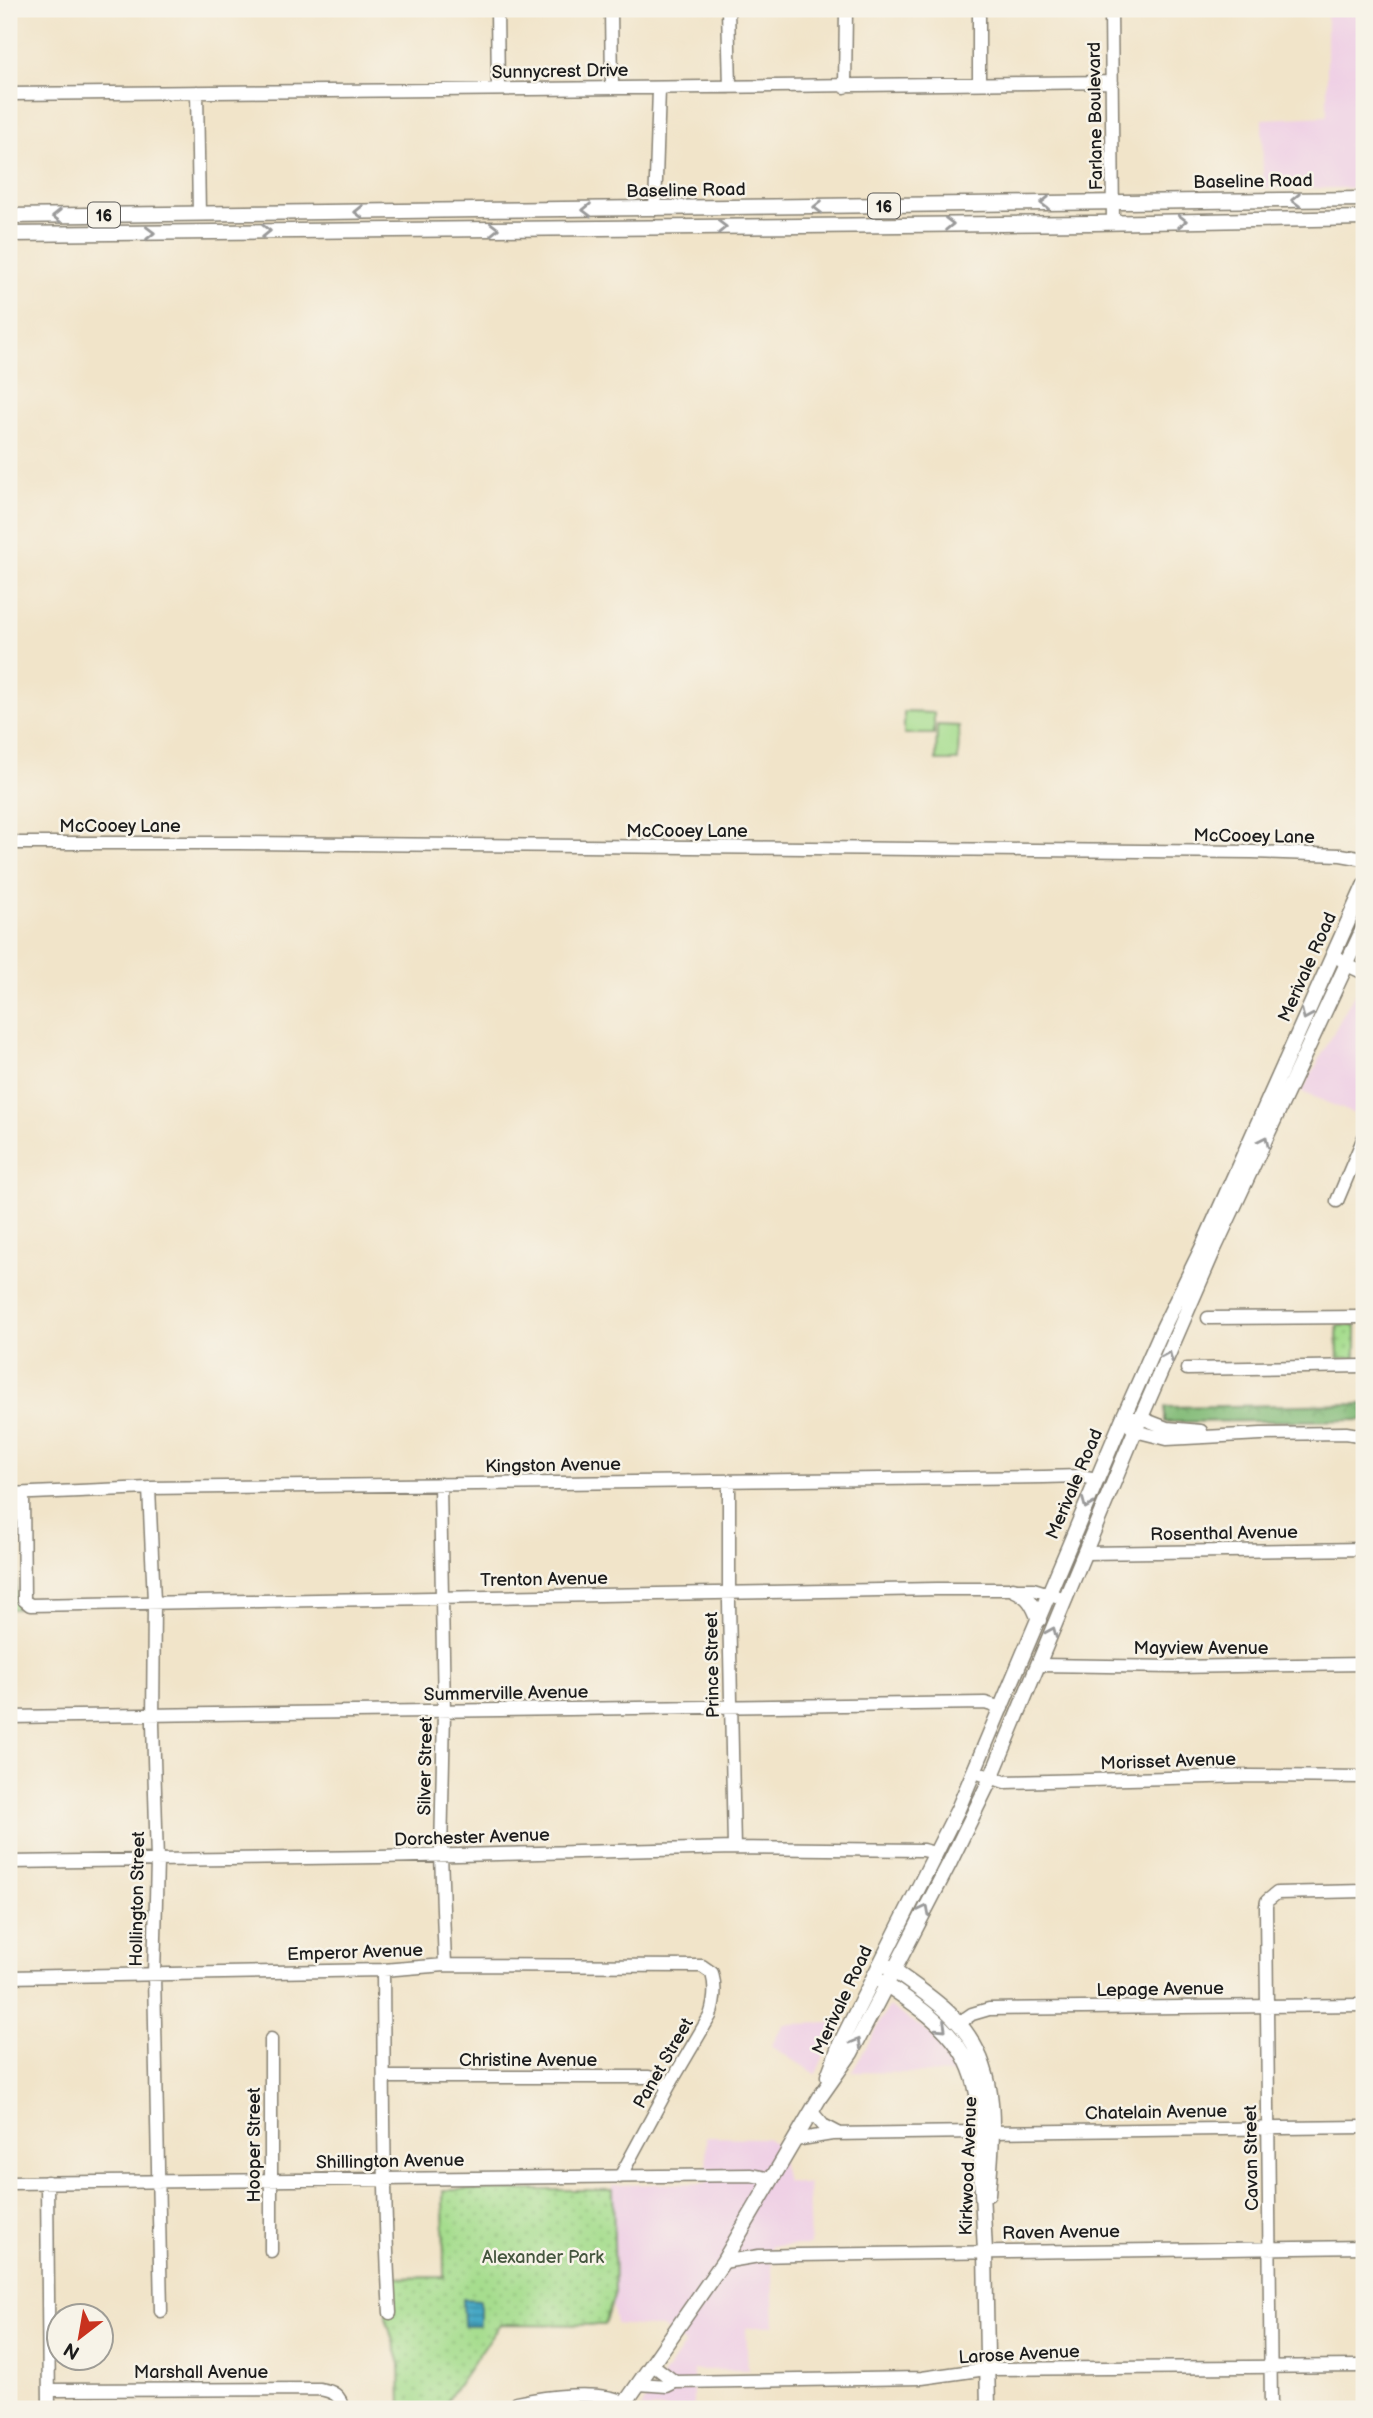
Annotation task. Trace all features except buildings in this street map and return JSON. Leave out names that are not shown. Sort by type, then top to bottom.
[{"type":"main road","name":"Baseline Road","points":[[9,216],[1364,199]]},
{"type":"main road","name":"Baseline Road","points":[[9,234],[1364,218]]},
{"type":"main road","name":"Merivale Road","points":[[623,2406],[723,2262],[820,2097],[841,2044],[975,1772],[1123,1418],[1364,886]]},
{"type":"main road","name":"Merivale Road","points":[[820,2097],[851,2053],[991,1778],[1214,1249],[1355,960],[1364,927]]},
{"type":"main road","points":[[1013,1589],[1034,1605],[1039,1620]]},
{"type":"main road","points":[[991,1778],[1007,1716],[1002,1708]]},
{"type":"main road","name":"Kirkwood Avenue","points":[[881,1961],[891,1978],[960,2047],[970,2064],[985,2132]]},
{"type":"main road","name":"Kirkwood Avenue","points":[[874,1975],[891,1978],[937,2003],[959,2023],[986,2071],[990,2099],[985,2132],[988,2409]]},
{"type":"street","points":[[497,9],[498,89]]},
{"type":"street","points":[[611,9],[612,87]]},
{"type":"street","points":[[729,9],[730,87]]},
{"type":"street","points":[[845,87],[846,9]]},
{"type":"street","points":[[979,9],[979,84]]},
{"type":"street","name":"Farlane Boulevard","points":[[1111,9],[1114,223]]},
{"type":"street","name":"Sunnycrest Drive","points":[[9,94],[1112,82]]},
{"type":"street","points":[[655,209],[659,89]]},
{"type":"street","points":[[197,92],[199,214]]},
{"type":"street","name":"McCooey Lane","points":[[9,843],[1238,852],[1341,855],[1364,859]]},
{"type":"street","points":[[1334,953],[1355,960],[1364,973]]},
{"type":"street","points":[[1337,1200],[1360,1160],[1364,1137]]},
{"type":"street","points":[[1208,1318],[1364,1317]]},
{"type":"street","points":[[1187,1369],[1364,1366]]},
{"type":"street","points":[[1123,1418],[1138,1424],[1227,1434],[1346,1433],[1364,1436]]},
{"type":"street","name":"Kingston Avenue","points":[[9,1494],[149,1488],[1080,1476],[1097,1479]]},
{"type":"street","name":"Prince Street","points":[[729,1481],[728,1593],[734,1848]]},
{"type":"street","name":"Silver Street","points":[[440,1485],[445,1965]]},
{"type":"street","name":"Hollington Street","points":[[149,1488],[154,1601],[157,1861],[154,1975],[161,2311]]},
{"type":"street","name":"Trenton Avenue","points":[[23,1494],[24,1600],[30,1605],[1013,1589],[1033,1590],[1066,1600]]},
{"type":"street","name":"Rosenthal Avenue","points":[[1085,1553],[1364,1549]]},
{"type":"street","name":"Mayview Avenue","points":[[1039,1665],[1175,1667],[1364,1664]]},
{"type":"street","name":"Summerville Avenue","points":[[9,1717],[985,1703],[1002,1708]]},
{"type":"street","name":"Morisset Avenue","points":[[975,1772],[1005,1782],[1249,1776],[1364,1777]]},
{"type":"street","name":"Dorchester Avenue","points":[[9,1862],[379,1857],[734,1848],[923,1850],[935,1853]]},
{"type":"street","name":"Cavan Street","points":[[1271,2409],[1266,1906],[1267,1901],[1277,1893],[1364,1891]]},
{"type":"street","name":"Emperor Avenue","points":[[9,1976],[383,1970],[445,1965],[702,1966]]},
{"type":"street","name":"Panet Street","points":[[620,2176],[714,2006],[715,1983],[712,1973],[702,1966]]},
{"type":"street","points":[[383,1970],[383,2179],[390,2313]]},
{"type":"street","name":"Lepage Avenue","points":[[959,2023],[972,2014],[989,2009],[1364,2005]]},
{"type":"street","name":"Hooper Street","points":[[271,2039],[271,2251]]},
{"type":"street","name":"Christine Avenue","points":[[385,2077],[649,2077],[669,2086]]},
{"type":"street","points":[[812,2112],[823,2125],[840,2134]]},
{"type":"street","name":"Chatelain Avenue","points":[[795,2140],[815,2135],[840,2134],[1364,2127]]},
{"type":"street","name":"Shillington Avenue","points":[[9,2183],[751,2175],[772,2179]]},
{"type":"street","points":[[47,2182],[49,2409]]},
{"type":"street","points":[[737,2237],[745,2248],[759,2256]]},
{"type":"street","name":"Raven Avenue","points":[[723,2262],[759,2256],[1364,2247]]},
{"type":"street","points":[[653,2365],[675,2382]]},
{"type":"street","name":"Larose Avenue","points":[[639,2384],[922,2378],[986,2369],[1364,2366]]},
{"type":"street","name":"Marshall Avenue","points":[[49,2390],[319,2389],[339,2397],[342,2409]]},
{"type":"street","points":[[516,2403],[541,2398],[602,2396],[614,2397],[623,2406]]},
{"type":"shaded area","points":[[1327,9],[1364,9],[1364,188],[1263,188],[1262,119],[1327,116]]},
{"type":"shaded area","points":[[1364,991],[1364,1118],[1302,1092],[1354,994]]},
{"type":"shaded area","points":[[889,2006],[949,2046],[966,2074],[852,2072]]},
{"type":"shaded area","points":[[838,2023],[816,2074],[771,2046],[784,2024]]},
{"type":"shaded area","points":[[706,2137],[766,2138],[777,2144],[786,2181],[808,2185],[810,2245],[771,2246],[774,2325],[746,2328],[748,2370],[693,2370],[693,2409],[640,2409],[685,2344],[662,2328],[616,2324],[612,2302],[615,2292],[613,2185],[707,2183]]},
{"type":"green space","points":[[904,712],[934,713],[934,734],[904,734]]},
{"type":"green space","points":[[937,725],[959,726],[958,761],[936,761]]},
{"type":"green space","points":[[1337,1325],[1356,1326],[1356,1358],[1338,1358]]},
{"type":"green space","points":[[1364,1404],[1364,1420],[1165,1422],[1165,1407]]},
{"type":"green space","points":[[9,1555],[15,1555],[17,1609],[9,1609]]},
{"type":"green space","name":"Alexander Park","points":[[443,2190],[613,2190],[615,2292],[605,2325],[500,2324],[441,2409],[401,2409],[400,2364],[386,2318],[387,2278],[444,2277]]},
{"type":"water","points":[[463,2299],[480,2300],[480,2326],[464,2326]]}]
